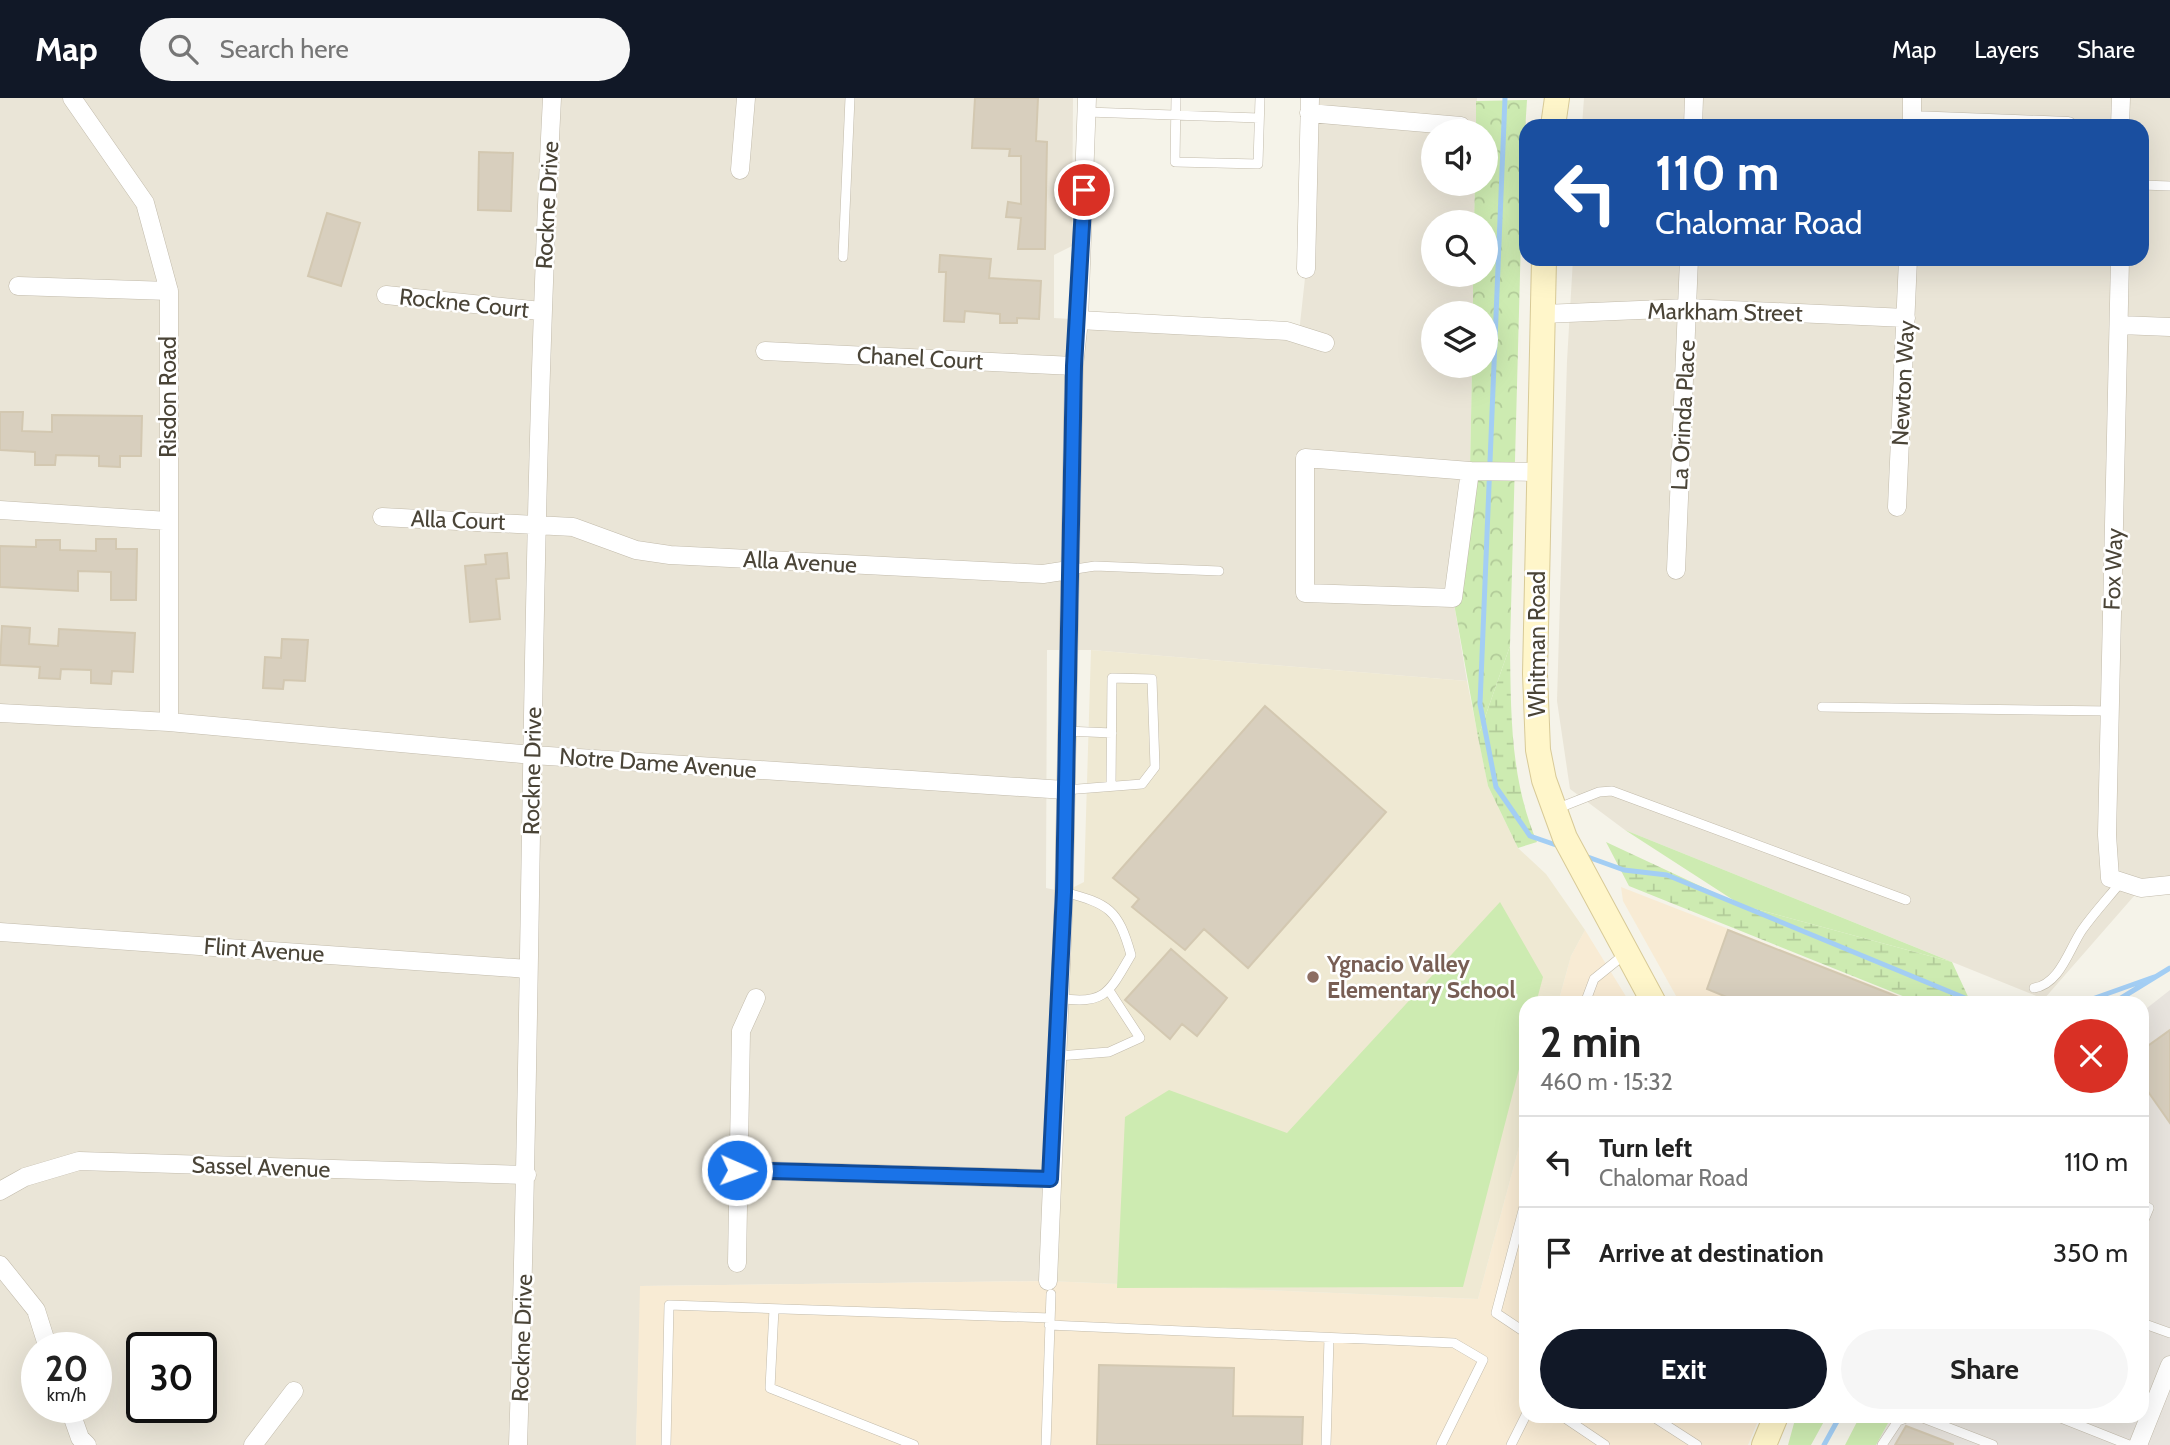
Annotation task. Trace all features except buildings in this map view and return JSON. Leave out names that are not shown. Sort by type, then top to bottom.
[{"type":"street","name":"Risdon Road","points":[[72,98],[145,203],[169,291],[169,722]]},
{"type":"street","name":"Rockne Drive","points":[[518,1445],[527,1175],[535,523],[541,311],[552,98]]},
{"type":"street","points":[[740,170],[746,98]]},
{"type":"street","points":[[1541,98],[1542,119]]},
{"type":"street","points":[[1554,119],[1557,98]]},
{"type":"street","points":[[1693,119],[1694,98]]},
{"type":"street","points":[[1912,98],[1912,119]]},
{"type":"street","points":[[2120,119],[2121,98]]},
{"type":"street","points":[[1049,1287],[1050,1179],[1064,892],[1074,366],[1079,320],[1087,105]]},
{"type":"street","points":[[1306,269],[1310,106],[1421,120]]},
{"type":"street","name":"Whitman Road","points":[[1544,266],[1543,314],[1528,472],[1535,711],[1544,780],[1565,838],[1650,996]]},
{"type":"street","name":"La Orinda Place","points":[[1676,570],[1689,266]]},
{"type":"street","name":"Newton Way","points":[[1897,507],[1908,266]]},
{"type":"street","name":"Fox Way","points":[[2115,880],[2107,835],[2120,266]]},
{"type":"street","points":[[18,286],[169,291]]},
{"type":"street","name":"Rockne Court","points":[[386,295],[541,311]]},
{"type":"street","name":"Markham Street","points":[[1543,314],[1688,308],[1906,318]]},
{"type":"street","points":[[1079,320],[1287,331],[1325,342]]},
{"type":"street","points":[[2120,325],[2170,327]]},
{"type":"street","name":"Chanel Court","points":[[765,351],[1074,366]]},
{"type":"street","points":[[1470,471],[1453,598],[1306,593],[1305,457],[1470,471],[1528,472]]},
{"type":"street","points":[[0,510],[168,522]]},
{"type":"street","name":"Alla Court","points":[[382,517],[535,523]]},
{"type":"street","name":"Alla Avenue","points":[[535,523],[573,527],[636,550],[670,555],[1044,574],[1069,570]]},
{"type":"street","name":"Notre Dame Avenue","points":[[0,713],[169,722],[533,755],[1065,790]]},
{"type":"street","points":[[2115,880],[2141,888],[2170,885]]},
{"type":"street","name":"Flint Avenue","points":[[0,932],[528,969]]},
{"type":"street","points":[[737,1263],[741,1031],[756,998]]},
{"type":"street","name":"Sassel Avenue","points":[[0,1191],[25,1177],[79,1161],[527,1175]]},
{"type":"street","points":[[737,1170],[1050,1179]]},
{"type":"street","points":[[0,1265],[36,1310],[43,1332]]},
{"type":"street","points":[[2138,1445],[2165,1393],[2170,1365]]},
{"type":"street","points":[[253,1445],[294,1391]]},
{"type":"street","points":[[75,1423],[80,1438],[87,1445]]},
{"type":"street","points":[[1764,1445],[1773,1423]]},
{"type":"lane","points":[[843,257],[850,98]]},
{"type":"lane","points":[[1176,98],[1175,162],[1258,164],[1260,98]]},
{"type":"lane","points":[[1087,105],[1176,117],[1259,118]]},
{"type":"lane","points":[[2149,185],[2170,186]]},
{"type":"lane","points":[[1069,570],[1095,566],[1219,571]]},
{"type":"lane","points":[[1065,790],[1142,785],[1155,767],[1152,679],[1112,678],[1111,785]]},
{"type":"lane","points":[[1822,707],[2110,711]]},
{"type":"lane","points":[[1066,731],[1112,733]]},
{"type":"lane","points":[[1553,810],[1599,792],[1612,791],[1906,900]]},
{"type":"lane","points":[[2034,988],[2042,987],[2051,979],[2115,880]]},
{"type":"lane","points":[[1060,998],[1082,1002],[1110,992],[1131,955],[1122,926],[1101,901],[1064,892]]},
{"type":"lane","points":[[1588,996],[1594,979],[1627,953]]},
{"type":"lane","points":[[1058,1056],[1109,1052],[1140,1038],[1110,992]]},
{"type":"lane","points":[[1519,1226],[1496,1313],[1519,1328]]},
{"type":"lane","points":[[1046,1445],[1049,1287]]},
{"type":"lane","points":[[666,1445],[669,1305],[1454,1343],[1483,1360],[1441,1445]]},
{"type":"lane","points":[[774,1309],[771,1388],[914,1445]]},
{"type":"lane","points":[[2149,1326],[2170,1333]]},
{"type":"lane","points":[[1326,1445],[1329,1338]]},
{"type":"lane","points":[[1511,1445],[1522,1423]]},
{"type":"lane","points":[[1572,1423],[1605,1445]]},
{"type":"lane","points":[[1663,1423],[1697,1445]]},
{"type":"lane","points":[[1882,1445],[1897,1423]]},
{"type":"lane","points":[[1936,1423],[1993,1445]]},
{"type":"lane","points":[[2074,1423],[2129,1445]]},
{"type":"shaded area","points":[[0,98],[1073,98],[1072,246],[1054,255],[1054,318],[1299,333],[1306,269],[1309,98],[1477,98],[1476,119],[1421,119],[1421,196],[1475,196],[1474,210],[1421,210],[1421,287],[1473,287],[1473,301],[1421,301],[1421,378],[1472,378],[1470,471],[1453,598],[1467,681],[1091,650],[1047,650],[1046,888],[1064,892],[1048,1281],[641,1286],[636,1445],[0,1445]]},
{"type":"shaded area","points":[[1584,98],[2170,98],[2170,885],[2141,888],[2047,996],[2037,996],[1625,830],[1570,789],[1557,701],[1567,361],[1573,266],[2149,266],[2149,119],[1582,119]]},
{"type":"shaded area","name":"Ygnacio Valley Elementary School","points":[[1091,650],[1467,681],[1488,786],[1518,848],[1546,874],[1585,930],[1571,956],[1560,996],[1519,996],[1519,1147],[1478,1299],[1048,1281],[1064,892],[1084,882]]},
{"type":"shaded area","points":[[1621,887],[1900,996],[1676,996],[1623,901]]},
{"type":"shaded area","points":[[1585,930],[1626,996],[1560,996],[1571,956]]},
{"type":"shaded area","points":[[2170,990],[2170,1445],[1876,1445],[1888,1423],[2149,1423],[2149,1006]]},
{"type":"shaded area","points":[[1519,1147],[1519,1423],[1757,1423],[1748,1445],[636,1445],[640,1286],[1048,1281],[1478,1299]]},
{"type":"green space","points":[[1527,100],[1526,119],[1519,119],[1520,266],[1510,646],[1478,737],[1453,598],[1470,471],[1472,378],[1498,378],[1498,301],[1473,301],[1473,287],[1498,287],[1498,210],[1474,210],[1475,196],[1498,196],[1498,119],[1476,119],[1476,101]]},
{"type":"green space","points":[[1510,646],[1512,721],[1517,770],[1528,818],[1537,842],[1518,848],[1488,786],[1478,737]]},
{"type":"green space","points":[[1625,830],[1952,962],[1741,905]]},
{"type":"green space","points":[[1606,842],[1741,905],[1952,962],[1968,996],[1903,996],[1629,886]]},
{"type":"green space","points":[[1500,902],[1543,977],[1538,996],[1519,996],[1519,1069],[1463,1287],[1117,1288],[1125,1117],[1169,1090],[1287,1133]]},
{"type":"green space","points":[[1794,1423],[1823,1423],[1811,1445],[1788,1445]]},
{"type":"green space","points":[[1856,1423],[1888,1423],[1876,1445],[1845,1445]]},
{"type":"waterway","points":[[1505,98],[1480,704],[1496,787],[1530,836],[1559,846]]},
{"type":"waterway","points":[[1585,856],[1624,870],[1667,875],[1960,996]]},
{"type":"waterway","points":[[2124,996],[2170,968]]},
{"type":"waterway","points":[[2101,996],[2154,977]]},
{"type":"waterway","points":[[1824,1445],[1836,1423]]},
{"type":"place","name":"Ygnacio Valley Elementary School","points":[[1313,977]]},
{"type":"route","points":[[737,1170],[1050,1179],[1064,892],[1074,366],[1079,320],[1084,190]]}]
